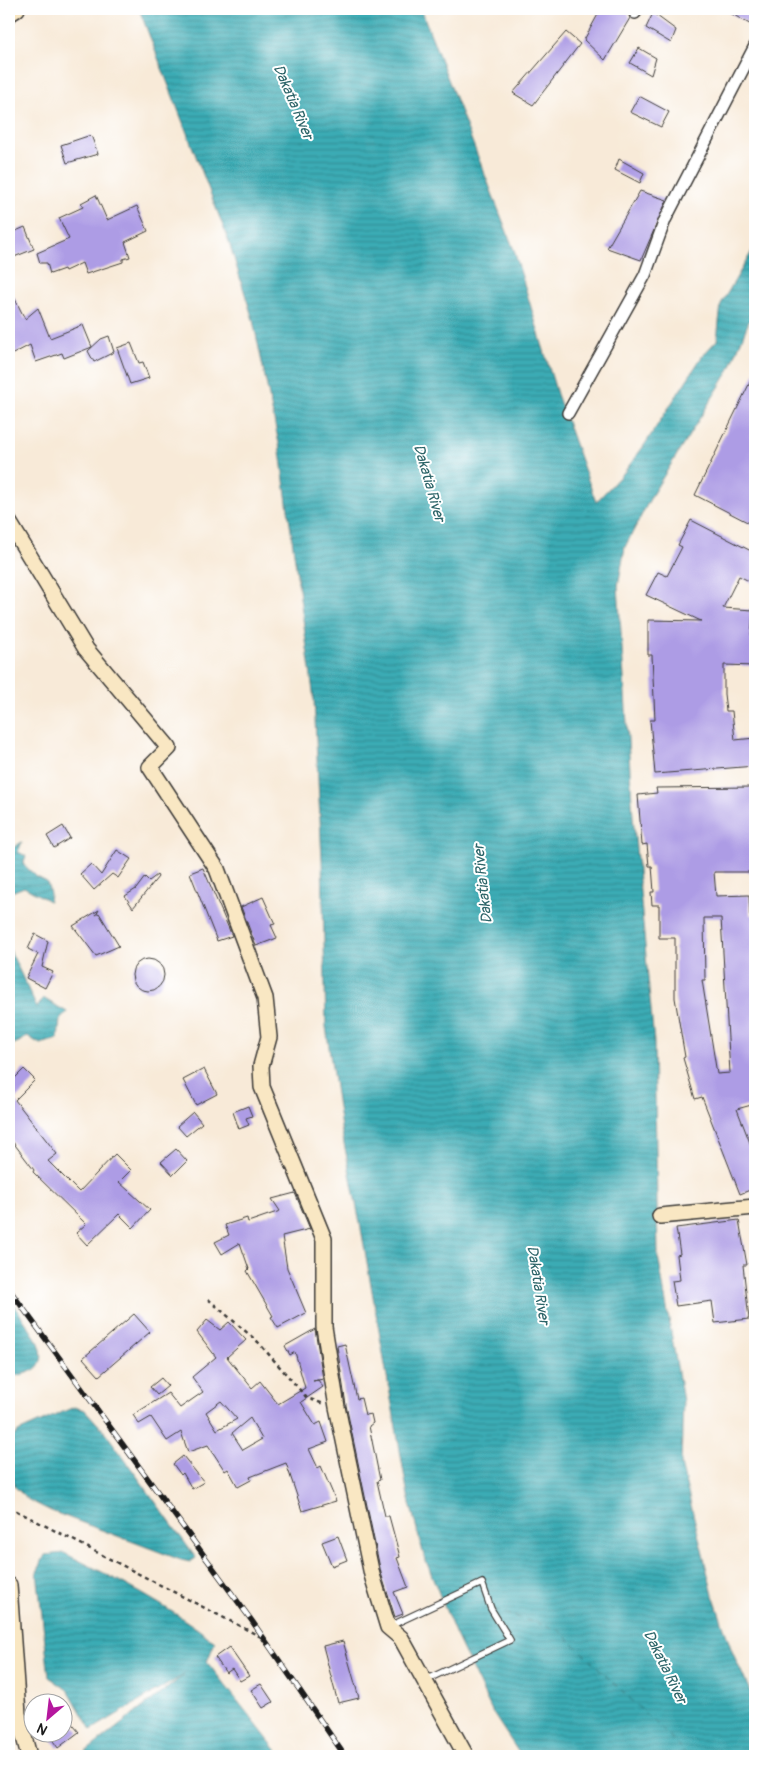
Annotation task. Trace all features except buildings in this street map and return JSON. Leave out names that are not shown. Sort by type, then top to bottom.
[{"type":"street","points":[[9,14],[17,9]]},
{"type":"street","points":[[568,413],[645,275],[665,220],[755,46]]},
{"type":"street","points":[[9,522],[86,649],[170,748],[150,767],[217,869],[265,998],[269,1037],[261,1066],[262,1087],[324,1239],[324,1327],[372,1575],[388,1627],[401,1638],[466,1756]]},
{"type":"street","points":[[660,1216],[755,1207]]},
{"type":"street","points":[[9,1585],[14,1715],[28,1756]]},
{"type":"lane","points":[[388,1627],[482,1583],[491,1609],[510,1640],[424,1681]]},
{"type":"path","points":[[208,1298],[258,1342],[307,1398],[338,1407]]},
{"type":"path","points":[[9,1507],[265,1639]]},
{"type":"water","name":"Dakatia River","points":[[139,9],[421,9],[514,250],[557,394],[596,502],[625,471],[643,447],[703,355],[717,340],[721,304],[755,246],[755,306],[729,371],[652,495],[625,547],[618,586],[633,816],[654,1042],[658,1256],[683,1401],[681,1464],[713,1595],[732,1651],[755,1702],[755,1756],[521,1756],[494,1715],[455,1633],[424,1556],[408,1496],[362,1234],[341,1128],[326,1027],[322,860],[314,699],[279,444],[253,320],[228,239]]},
{"type":"water","points":[[22,842],[18,852],[26,856],[23,864],[37,877],[47,882],[50,894],[49,901],[24,887],[9,893],[9,858],[14,855],[11,849]]},
{"type":"water","points":[[9,948],[37,1008],[43,998],[67,1012],[60,1020],[58,1039],[40,1044],[27,1036],[9,1046]]},
{"type":"water","points":[[9,1297],[39,1343],[41,1359],[36,1369],[9,1377]]},
{"type":"water","points":[[74,1407],[85,1410],[105,1432],[196,1558],[190,1562],[181,1560],[51,1511],[27,1499],[14,1486],[9,1451],[11,1440],[18,1432]]},
{"type":"water","points":[[64,1553],[123,1583],[161,1604],[215,1642],[207,1662],[281,1756],[85,1756],[84,1753],[184,1675],[91,1730],[72,1696],[72,1692],[49,1677],[37,1572],[45,1555]]},
{"type":"ferry route","points":[[494,1610],[559,1630],[682,1749],[685,1756]]},
{"type":"railway","points":[[9,1289],[252,1621],[345,1756]]}]
